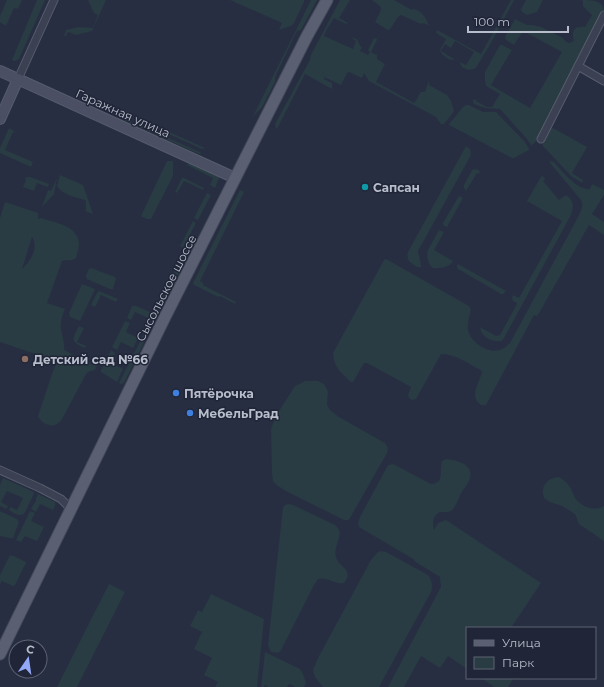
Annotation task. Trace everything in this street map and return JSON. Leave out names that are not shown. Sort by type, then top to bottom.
[{"type":"main road","name":"Сысольское шоссе","points":[[0,654],[165,317],[307,36],[327,0]]},
{"type":"street","points":[[0,119],[54,0]]},
{"type":"street","points":[[541,139],[604,15]]},
{"type":"street","points":[[578,66],[604,81]]},
{"type":"street","name":"Гаражная улица","points":[[0,71],[235,178]]},
{"type":"street","points":[[0,470],[61,498],[71,509]]},
{"type":"green space","points":[[7,0],[22,0],[18,9],[14,8],[6,26],[0,22],[0,16]]},
{"type":"green space","points":[[37,0],[45,0],[19,59],[15,61],[12,60]]},
{"type":"green space","points":[[88,0],[106,0],[92,31],[76,35],[68,32],[66,36],[64,36],[66,30],[79,27],[93,28],[98,15],[94,13]]},
{"type":"green space","points":[[230,0],[304,0],[304,2],[294,23],[291,26],[279,30],[282,23]]},
{"type":"green space","points":[[311,0],[317,0],[301,30],[297,31],[275,77],[275,82],[262,107],[252,118]]},
{"type":"green space","points":[[340,0],[350,0],[339,18],[348,23],[346,24],[334,18],[324,36],[353,49],[356,41],[351,38],[357,39],[362,47],[360,51],[368,55],[370,52],[368,50],[374,38],[377,39],[381,32],[371,52],[377,55],[377,59],[385,64],[376,82],[414,103],[421,92],[425,92],[429,80],[429,85],[447,95],[451,101],[454,111],[444,124],[441,124],[436,117],[369,81],[364,73],[362,78],[349,72],[341,85],[324,77],[324,79],[332,83],[332,89],[305,74],[277,129],[276,128],[275,124],[310,60],[311,55]]},
{"type":"green space","points":[[372,0],[394,0],[412,10],[419,11],[429,26],[401,15],[388,30],[375,22],[381,7]]},
{"type":"green space","points":[[511,0],[514,0],[491,43],[474,69],[465,69],[461,66],[460,62],[466,65],[474,52],[455,41],[451,48],[445,44],[441,51],[454,60],[448,59],[442,54],[440,50],[446,39],[436,33],[437,30],[481,54]]},
{"type":"green space","points":[[526,0],[543,0],[537,12],[527,15],[522,12],[521,9]]},
{"type":"green space","points":[[581,0],[599,2],[604,10],[554,105],[539,137],[535,143],[531,145],[500,109],[485,108],[474,104],[473,100],[476,99],[476,101],[487,107],[492,107],[500,94],[486,86],[485,72],[500,45],[502,45],[512,50],[491,85],[530,108],[562,52],[523,31],[514,45],[506,40],[505,37],[515,19],[527,25],[541,27],[563,38],[566,42],[569,43],[574,41],[574,30],[578,27],[585,27],[592,15],[583,6],[583,1]]},
{"type":"green space","points":[[466,105],[483,112],[496,112],[525,142],[529,150],[512,158],[449,125]]},
{"type":"green space","points":[[121,117],[202,153],[199,154],[121,119]]},
{"type":"green space","points":[[145,121],[205,148],[202,149],[144,123]]},
{"type":"green space","points":[[9,128],[14,132],[5,150],[33,162],[31,167],[0,153],[0,148]]},
{"type":"green space","points":[[553,128],[587,147],[572,173],[583,180],[583,182],[572,177],[543,146],[542,142],[549,129]]},
{"type":"green space","points":[[466,146],[470,149],[471,155],[418,251],[421,267],[417,267],[408,259],[408,252]]},
{"type":"green space","points":[[167,161],[173,161],[173,176],[151,219],[147,219],[141,216]]},
{"type":"green space","points":[[550,161],[554,162],[580,187],[590,189],[592,184],[604,190],[604,195],[592,214],[604,222],[604,235],[589,225],[538,315],[534,315],[486,405],[481,405],[475,398],[476,389],[482,371],[447,354],[441,354],[416,399],[412,400],[409,398],[408,395],[411,387],[367,363],[364,363],[353,382],[351,382],[336,366],[333,353],[384,260],[386,259],[469,306],[471,309],[468,330],[472,339],[480,346],[485,349],[495,351],[502,349],[510,343],[582,208],[581,200],[550,163]]},
{"type":"green space","points":[[190,163],[218,175],[219,178],[215,188],[210,185],[213,178],[187,165]]},
{"type":"green space","points":[[476,169],[480,171],[479,174],[477,173],[466,191],[464,185],[472,170]]},
{"type":"green space","points":[[60,175],[83,185],[93,214],[85,211],[85,200],[62,192],[59,189],[57,186]]},
{"type":"green space","points":[[542,175],[545,179],[543,181],[559,200],[566,195],[571,199],[573,204],[572,212],[504,338],[501,341],[490,340],[482,334],[480,327],[496,336],[500,335],[517,304],[512,299],[513,295],[519,298],[562,221],[527,201]]},
{"type":"green space","points":[[27,177],[49,184],[48,187],[37,183],[34,191],[23,187]]},
{"type":"green space","points":[[57,178],[54,194],[42,207],[48,190],[51,191]]},
{"type":"green space","points":[[182,178],[204,188],[203,190],[184,181],[177,193],[175,192]]},
{"type":"green space","points":[[240,190],[244,192],[200,281],[203,285],[236,302],[235,304],[194,285],[193,283]]},
{"type":"green space","points":[[207,193],[211,195],[198,220],[194,218]]},
{"type":"green space","points":[[459,196],[463,198],[447,227],[444,226],[443,223]]},
{"type":"green space","points":[[5,202],[38,213],[38,219],[41,218],[66,226],[76,234],[78,239],[79,246],[76,258],[62,261],[47,303],[65,309],[61,324],[64,350],[93,365],[96,362],[98,363],[95,370],[86,374],[61,421],[55,425],[45,424],[38,416],[53,371],[56,364],[59,362],[40,354],[38,355],[0,342],[0,218]],"holes":[[[32,237],[35,245],[33,254],[22,269]]]},
{"type":"green space","points":[[193,221],[196,223],[183,248],[180,246]]},
{"type":"green space","points":[[439,230],[444,232],[434,250],[453,261],[447,266],[433,268],[427,257],[427,252]]},
{"type":"green space","points":[[193,235],[195,240],[160,311],[155,311]]},
{"type":"green space","points":[[458,264],[506,291],[501,294],[458,269]]},
{"type":"green space","points":[[91,268],[115,277],[116,279],[113,289],[87,279],[87,274]]},
{"type":"green space","points":[[82,284],[95,289],[80,321],[70,317],[69,313]]},
{"type":"green space","points":[[99,291],[118,299],[116,302],[101,295],[95,307],[91,305]]},
{"type":"green space","points":[[132,306],[136,306],[150,312],[148,318],[135,312],[131,320],[127,318]]},
{"type":"green space","points":[[154,314],[156,318],[124,383],[121,384],[119,383]]},
{"type":"green space","points":[[125,321],[130,323],[126,332],[138,338],[133,348],[121,342],[117,350],[112,347]]},
{"type":"green space","points":[[79,326],[84,328],[77,342],[86,346],[85,348],[77,344],[74,340]]},
{"type":"green space","points":[[111,350],[115,353],[111,363],[123,369],[117,382],[101,372]]},
{"type":"green space","points":[[305,381],[318,381],[324,384],[328,391],[327,405],[330,410],[339,417],[385,443],[388,448],[387,453],[348,520],[344,520],[286,491],[273,481],[271,429],[279,411],[295,386]]},
{"type":"green space","points":[[446,459],[457,461],[466,465],[469,468],[470,477],[452,510],[448,512],[439,512],[434,518],[434,530],[438,523],[446,520],[541,583],[512,627],[466,627],[466,668],[448,656],[440,668],[421,656],[404,687],[388,687],[441,587],[440,577],[414,561],[415,560],[359,527],[358,523],[388,465],[393,464],[431,484],[440,479],[442,461]]},
{"type":"green space","points":[[559,477],[567,483],[575,498],[581,504],[588,508],[596,509],[604,506],[604,541],[579,524],[575,514],[544,498],[543,490],[546,483],[551,479]]},
{"type":"green space","points":[[3,478],[34,492],[24,514],[18,515],[9,510],[10,507],[17,510],[23,498],[7,491],[1,502],[8,506],[6,509],[0,506],[0,485]]},
{"type":"green space","points":[[38,494],[55,502],[53,510],[40,504],[36,512],[31,509],[36,502]]},
{"type":"green space","points":[[288,504],[335,525],[340,533],[335,554],[348,575],[344,583],[338,583],[322,578],[318,579],[281,650],[278,653],[271,652],[268,645],[283,507]]},
{"type":"green space","points":[[0,511],[17,519],[19,522],[13,538],[0,536]]},
{"type":"green space","points":[[30,511],[35,513],[31,521],[44,527],[37,541],[25,536],[21,542],[16,540]]},
{"type":"green space","points":[[378,552],[386,552],[428,575],[432,583],[431,592],[379,687],[323,687],[315,677],[313,670],[318,658],[371,560]]},
{"type":"green space","points":[[10,555],[26,562],[15,585],[13,586],[2,581],[0,584],[0,575]]},
{"type":"green space","points":[[109,584],[125,592],[77,687],[57,687]]},
{"type":"green space","points":[[211,594],[264,619],[257,687],[215,687],[218,682],[204,675],[212,658],[194,649],[202,632],[190,626],[198,610],[202,612]]},
{"type":"green space","points":[[265,652],[300,669],[306,683],[304,687],[295,687],[289,684],[287,687],[268,687],[265,685],[264,687],[261,687]]},
{"type":"green space","points":[[482,679],[513,679],[508,687],[494,687]]},
{"type":"place","name":"Сапсан","points":[[365,187]]},
{"type":"place","name":"Детский сад №66","points":[[25,359]]},
{"type":"place","name":"Пятёрочка","points":[[176,393]]},
{"type":"place","name":"МебельГрад","points":[[190,413]]}]
